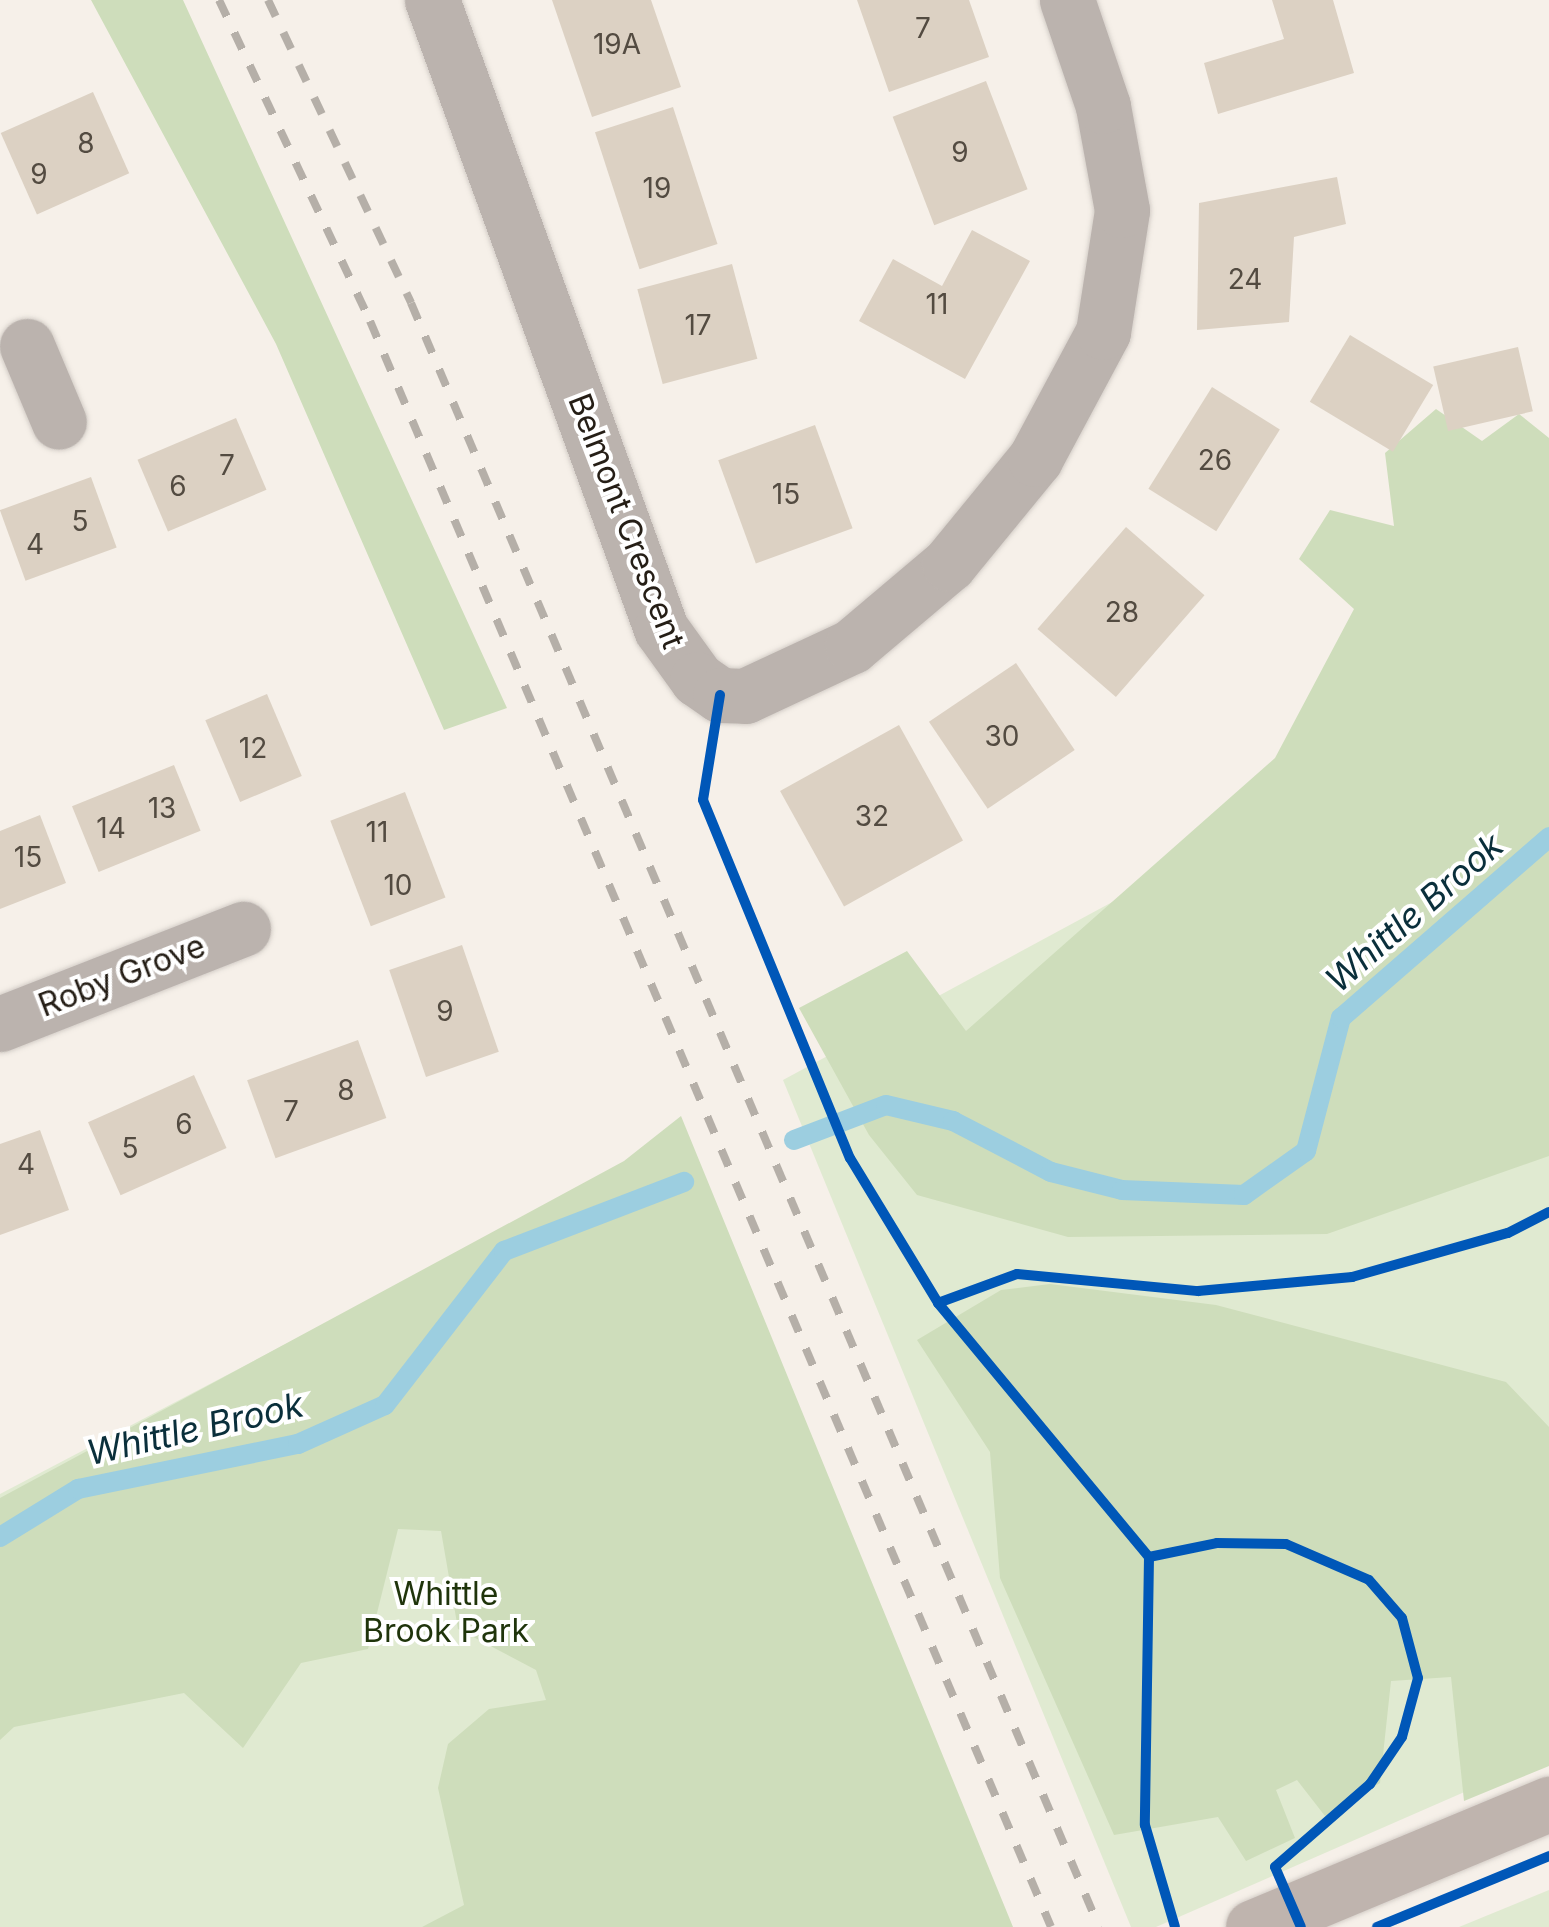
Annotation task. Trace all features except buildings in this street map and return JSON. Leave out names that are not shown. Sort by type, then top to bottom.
[{"type":"main road","points":[[1253,1927],[1549,1804]]},
{"type":"street","name":"Belmont Crescent","points":[[432,0],[661,628],[698,679],[720,694],[745,696],[852,646],[949,564],[1034,459],[1103,332],[1122,210],[1103,106],[1067,0]]},
{"type":"street","name":"Roby Grove","points":[[0,1024],[242,928]]},
{"type":"green space","points":[[91,0],[183,0],[507,708],[444,730],[276,344]]},
{"type":"green space","points":[[1436,409],[1482,441],[1519,414],[1549,438],[1549,1156],[1327,1234],[1068,1237],[917,1195],[869,1135],[799,1008],[907,951],[966,1031],[1275,758],[1354,609],[1299,559],[1330,510],[1394,526],[1385,453]]},
{"type":"green space","points":[[1549,666],[1549,1755],[1156,1927],[1131,1927],[783,1080]]},
{"type":"green space","name":"Whittle Brook Park","points":[[681,1116],[1013,1927],[422,1927],[464,1905],[438,1788],[448,1744],[489,1709],[546,1700],[536,1670],[458,1629],[441,1531],[398,1529],[368,1649],[301,1663],[243,1748],[184,1693],[14,1727],[0,1740],[0,1498],[624,1161]]},
{"type":"green space","name":"Whittle Brook Park","points":[[604,1177],[918,1927],[0,1927],[0,1494]]},
{"type":"green space","points":[[1050,1284],[1216,1305],[1506,1382],[1549,1427],[1549,1766],[1464,1801],[1451,1677],[1391,1681],[1380,1783],[1325,1816],[1297,1780],[1276,1790],[1295,1838],[1246,1861],[1218,1817],[1114,1835],[1000,1578],[990,1452],[917,1340],[1001,1290]]},
{"type":"green space","points":[[1549,1890],[1549,1927],[1459,1927]]},
{"type":"waterway","name":"Whittle Brook","points":[[794,1140],[886,1105],[953,1121],[1051,1172],[1122,1190],[1244,1195],[1306,1151],[1341,1018],[1549,837]]},
{"type":"waterway","name":"Whittle Brook","points":[[0,1537],[78,1489],[298,1444],[385,1405],[504,1251],[684,1182]]},
{"type":"railway","points":[[219,0],[370,321],[1051,1927]]},
{"type":"railway","points":[[268,0],[411,303],[1099,1927]]},
{"type":"cycle path","points":[[720,695],[703,800],[850,1158],[938,1303],[1149,1557],[1145,1825],[1175,1927]]},
{"type":"cycle path","points":[[938,1303],[1017,1274],[1198,1291],[1352,1277],[1508,1233],[1549,1212]]},
{"type":"cycle path","points":[[1149,1557],[1217,1543],[1286,1544],[1369,1580],[1402,1618],[1418,1678],[1402,1737],[1370,1784],[1275,1867],[1301,1927]]},
{"type":"cycle path","points":[[1377,1927],[1549,1856]]}]
